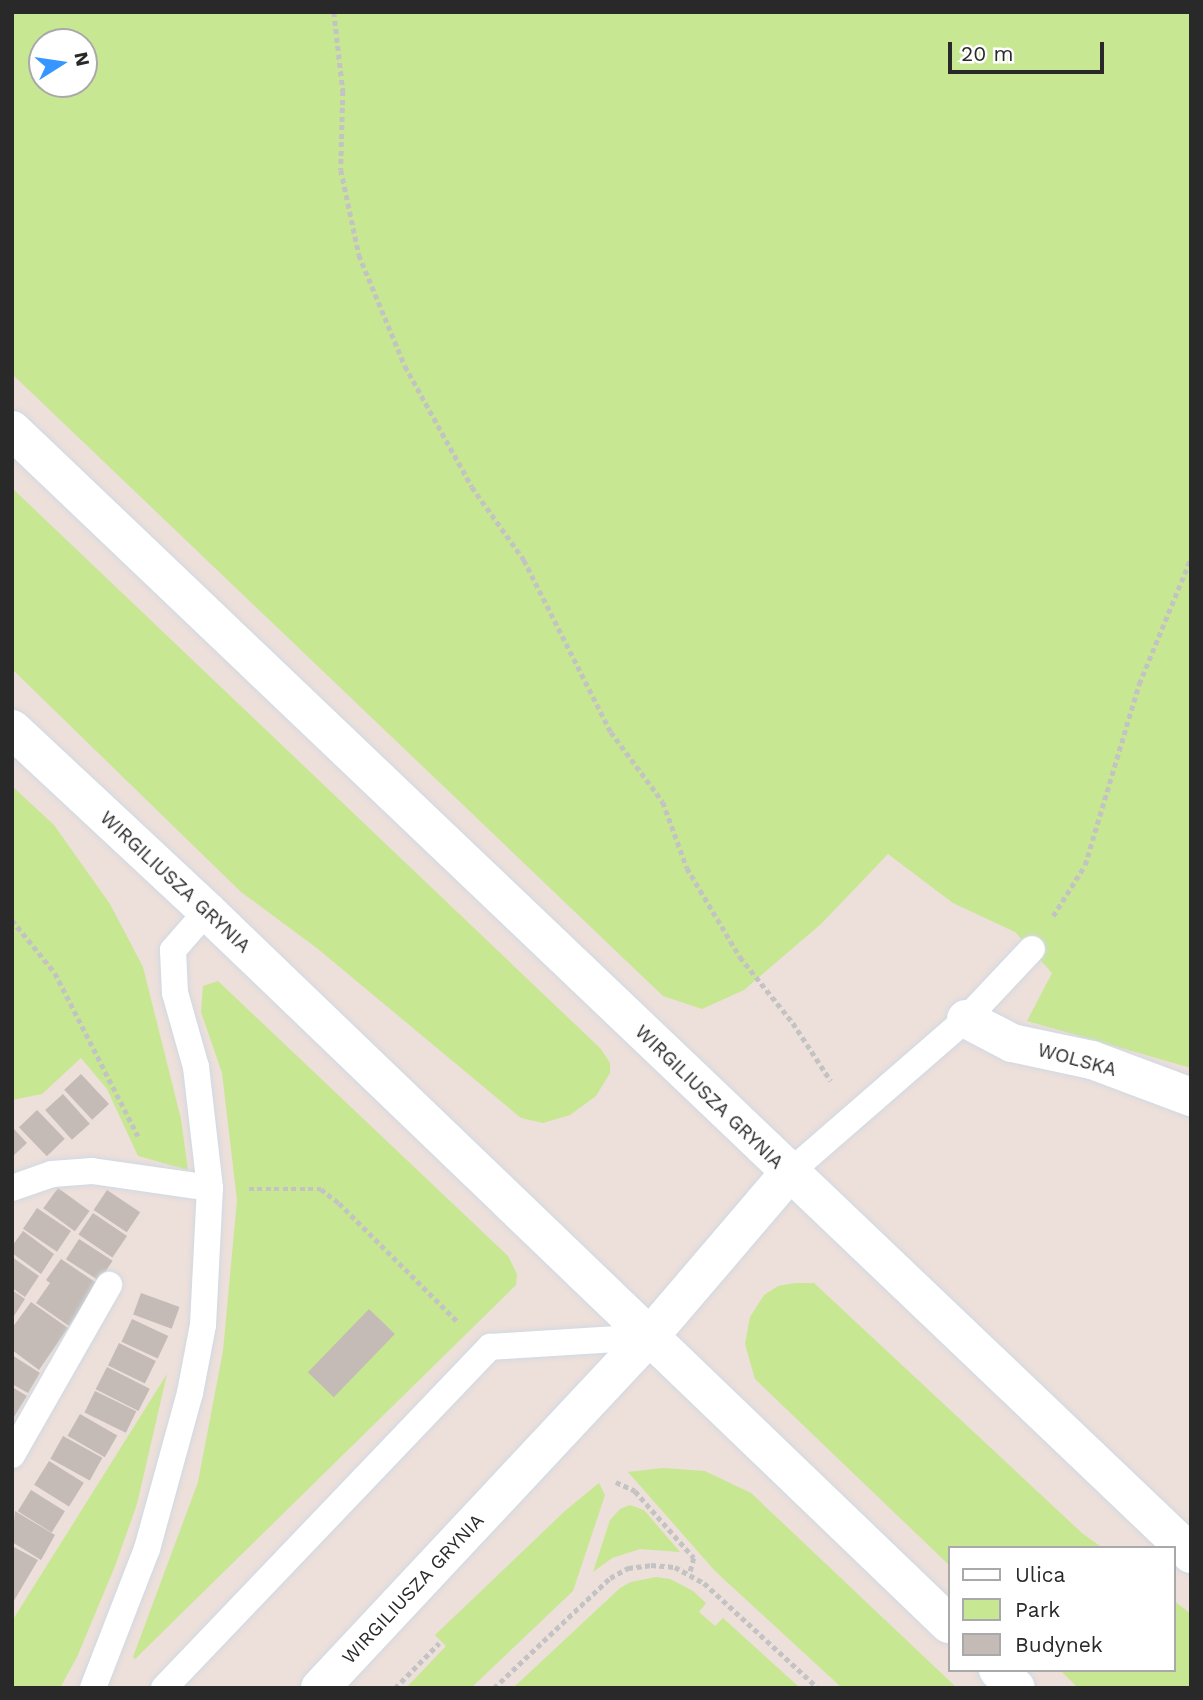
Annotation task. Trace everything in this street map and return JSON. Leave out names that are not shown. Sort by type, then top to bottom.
[{"type":"street","name":"WIRGILIUSZA GRYNIA","points":[[12,430],[1191,1554]]},
{"type":"street","name":"WIRGILIUSZA GRYNIA","points":[[12,729],[207,911],[948,1623]]},
{"type":"street","name":"WOLSKA","points":[[966,1019],[1012,1043],[1092,1060],[1191,1097]]},
{"type":"street","points":[[649,1337],[789,1173]]},
{"type":"street","name":"WIRGILIUSZA GRYNIA","points":[[320,1688],[649,1337]]},
{"type":"street","points":[[1000,1672],[1016,1688]]},
{"type":"lane","points":[[93,1688],[147,1549],[190,1393],[204,1325],[210,1188],[197,1067],[175,993],[173,950],[207,911]]},
{"type":"lane","points":[[789,1173],[966,1019],[1032,949]]},
{"type":"lane","points":[[12,1188],[52,1174],[92,1171],[210,1188]]},
{"type":"lane","points":[[12,1455],[109,1285]]},
{"type":"lane","points":[[164,1688],[490,1348],[649,1337]]},
{"type":"path","points":[[334,12],[343,91],[341,170],[359,254],[405,366],[472,487],[524,560],[611,733],[663,802],[687,868],[740,957],[793,1023],[854,1117]]},
{"type":"path","points":[[1032,949],[1085,865],[1139,684],[1191,558]]},
{"type":"path","points":[[12,919],[55,973],[148,1156],[147,1179]]},
{"type":"path","points":[[210,1188],[321,1189],[339,1203],[464,1327],[490,1348]]},
{"type":"path","points":[[616,1482],[635,1491],[694,1558],[690,1573]]},
{"type":"path","points":[[494,1688],[618,1573],[651,1564],[676,1567],[690,1573],[818,1688]]},
{"type":"path","points":[[395,1688],[439,1643]]},
{"type":"green space","points":[[12,12],[1191,12],[1191,1068],[1027,1021],[1052,973],[1015,932],[953,903],[888,854],[821,924],[744,990],[702,1009],[663,996],[12,374]]},
{"type":"green space","points":[[12,488],[601,1049],[610,1063],[610,1073],[596,1096],[570,1115],[543,1123],[521,1118],[318,949],[241,892],[12,669]]},
{"type":"green space","points":[[12,786],[54,825],[110,904],[143,967],[181,1119],[188,1170],[138,1156],[107,1089],[81,1058],[42,1094],[12,1100]]},
{"type":"green space","points":[[218,981],[508,1256],[517,1274],[516,1285],[135,1659],[133,1657],[198,1482],[223,1351],[237,1200],[222,1073],[201,1012],[203,986]]},
{"type":"green space","points":[[814,1283],[1083,1534],[1100,1546],[948,1546],[948,1564],[755,1379],[745,1344],[750,1317],[764,1295],[778,1286]]},
{"type":"green space","points":[[167,1374],[137,1504],[115,1566],[77,1657],[60,1688],[12,1688],[12,1621]]},
{"type":"green space","points":[[663,1468],[705,1471],[751,1493],[957,1688],[842,1688],[715,1571],[628,1472]]},
{"type":"green space","points":[[599,1483],[605,1495],[573,1591],[471,1688],[406,1688],[446,1646],[435,1635],[566,1510]]},
{"type":"green space","points":[[630,1505],[644,1510],[680,1552],[640,1549],[612,1558],[593,1572],[610,1520],[620,1509]]},
{"type":"green space","points":[[656,1577],[670,1579],[693,1591],[706,1603],[699,1612],[715,1626],[723,1618],[800,1688],[513,1688],[620,1588],[631,1582]]},
{"type":"green space","points":[[1175,1602],[1191,1614],[1191,1688],[1078,1688],[1062,1672],[1175,1672]]},
{"type":"building","points":[[81,1074],[109,1104],[92,1120],[64,1090]]},
{"type":"building","points":[[63,1094],[90,1124],[72,1140],[45,1110]]},
{"type":"building","points":[[37,1110],[65,1139],[47,1156],[19,1127]]},
{"type":"building","points":[[12,1127],[27,1143],[12,1157]]},
{"type":"building","points":[[58,1188],[90,1211],[75,1231],[43,1208]]},
{"type":"building","points":[[107,1190],[140,1212],[127,1232],[94,1210]]},
{"type":"building","points":[[37,1208],[71,1231],[57,1252],[23,1229]]},
{"type":"building","points":[[93,1213],[127,1236],[112,1257],[78,1235]]},
{"type":"building","points":[[23,1231],[54,1254],[41,1274],[12,1253],[12,1246]]},
{"type":"building","points":[[79,1239],[113,1261],[99,1281],[66,1259]]},
{"type":"building","points":[[12,1257],[39,1276],[25,1297],[12,1288]]},
{"type":"building","points":[[61,1259],[98,1284],[69,1326],[36,1303],[50,1283],[46,1280]]},
{"type":"building","points":[[12,1290],[25,1299],[12,1319]]},
{"type":"building","points":[[141,1293],[180,1307],[172,1329],[133,1315]]},
{"type":"building","points":[[31,1302],[68,1328],[39,1370],[12,1350],[12,1328]]},
{"type":"building","points":[[369,1309],[395,1334],[334,1397],[308,1372]]},
{"type":"building","points":[[132,1319],[168,1336],[158,1359],[121,1342]]},
{"type":"building","points":[[119,1343],[156,1361],[145,1383],[108,1365]]},
{"type":"building","points":[[12,1355],[40,1373],[28,1393],[12,1384]]},
{"type":"building","points":[[107,1367],[150,1389],[138,1411],[96,1389]]},
{"type":"building","points":[[12,1387],[27,1396],[14,1417],[12,1416]]},
{"type":"building","points":[[95,1391],[136,1411],[126,1433],[84,1413]]},
{"type":"building","points":[[80,1414],[117,1436],[105,1457],[68,1436]]},
{"type":"building","points":[[63,1436],[102,1458],[90,1481],[50,1459]]},
{"type":"building","points":[[49,1461],[84,1483],[69,1506],[34,1485]]},
{"type":"building","points":[[31,1490],[65,1511],[52,1532],[18,1511]]},
{"type":"building","points":[[15,1511],[55,1535],[41,1560],[12,1542]]},
{"type":"building","points":[[12,1546],[38,1560],[12,1604]]}]
